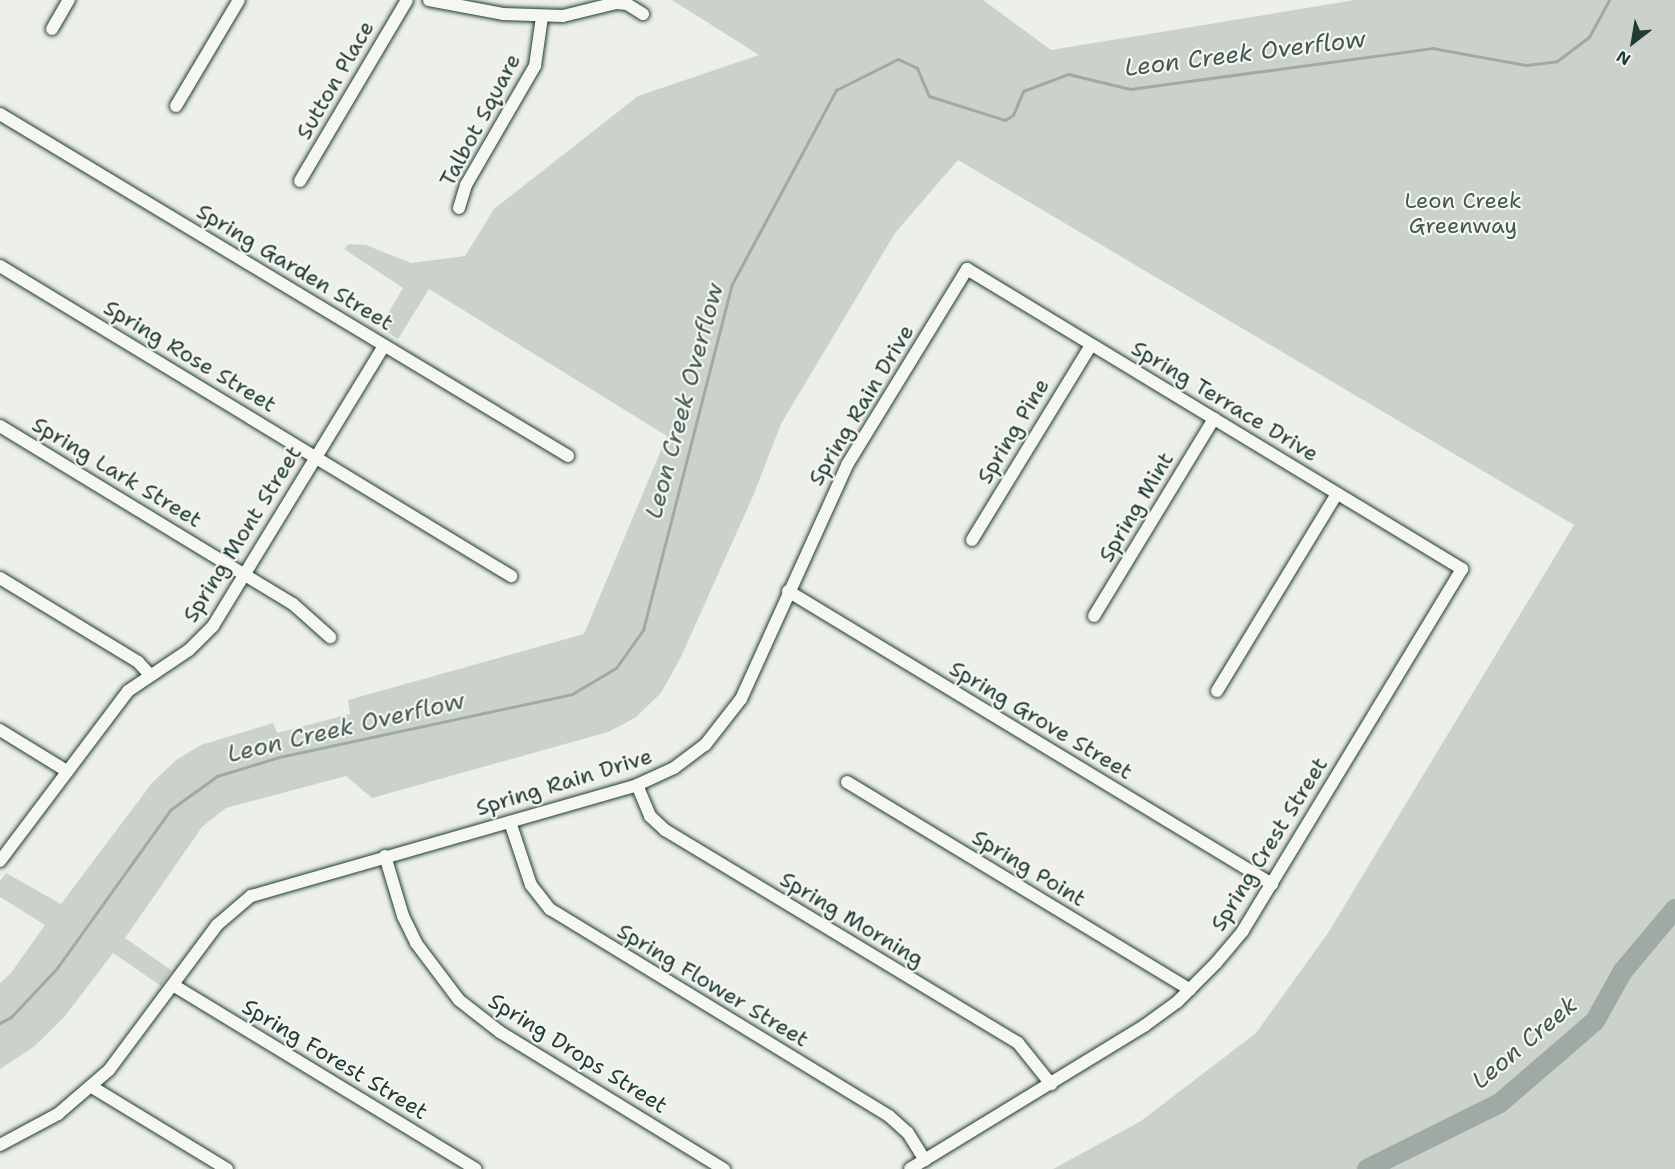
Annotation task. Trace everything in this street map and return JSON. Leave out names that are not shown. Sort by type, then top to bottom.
[{"type":"street","points":[[52,29],[69,0]]},
{"type":"street","points":[[176,106],[239,0]]},
{"type":"street","name":"Sutton Place","points":[[300,181],[407,0]]},
{"type":"street","points":[[429,0],[472,10],[542,17],[616,3],[635,7],[643,14]]},
{"type":"street","name":"Talbot Square","points":[[459,208],[466,185],[535,66],[542,17]]},
{"type":"street","name":"Spring Garden Street","points":[[0,114],[568,456]]},
{"type":"street","name":"Spring Rose Street","points":[[0,266],[511,576]]},
{"type":"street","name":"Spring Terrace Drive","points":[[967,269],[1462,569]]},
{"type":"street","name":"Spring Rain Drive","points":[[0,1145],[58,1113],[92,1087],[130,1045],[226,915],[250,896],[638,785],[682,763],[719,730],[741,699],[847,465],[967,269]]},
{"type":"street","name":"Spring Pine","points":[[972,540],[1091,345]]},
{"type":"street","name":"Spring Mont Street","points":[[0,861],[111,710],[150,675],[197,644],[213,626],[314,456],[384,346]]},
{"type":"street","name":"Spring Mint","points":[[1094,616],[1214,419]]},
{"type":"street","name":"Spring Lark Street","points":[[0,426],[293,604],[330,637]]},
{"type":"street","points":[[1217,691],[1337,494]]},
{"type":"street","name":"Spring Crest Street","points":[[910,1169],[1144,1026],[1190,990],[1227,952],[1272,884],[1462,569]]},
{"type":"street","points":[[0,578],[138,662],[150,675]]},
{"type":"street","name":"Spring Grove Street","points":[[788,591],[1272,884]]},
{"type":"street","points":[[0,730],[67,771]]},
{"type":"street","name":"Spring Point","points":[[847,782],[1190,990]]},
{"type":"street","name":"Spring Morning","points":[[638,785],[650,816],[665,830],[1018,1043],[1051,1084]]},
{"type":"street","name":"Spring Flower Street","points":[[510,822],[531,885],[550,909],[889,1116],[908,1133],[925,1160]]},
{"type":"street","name":"Spring Drops Street","points":[[385,856],[403,916],[416,943],[459,1000],[500,1032],[724,1169]]},
{"type":"street","name":"Spring Forest Street","points":[[173,985],[476,1169]]},
{"type":"street","points":[[92,1087],[227,1169]]},
{"type":"green space","name":"Leon Creek Greenway","points":[[672,0],[983,0],[1051,50],[1355,0],[1675,0],[1675,1169],[1053,1169],[1141,1121],[1256,1033],[1328,933],[1574,525],[958,160],[895,233],[781,424],[753,496],[681,657],[661,693],[635,718],[608,732],[372,798],[346,776],[226,808],[202,827],[125,938],[171,970],[161,986],[113,953],[65,1016],[35,1046],[0,1069],[0,983],[11,973],[45,925],[0,897],[0,881],[6,873],[61,904],[152,783],[176,760],[201,745],[273,723],[277,733],[350,714],[348,700],[584,634],[667,436],[429,289],[398,339],[380,327],[403,288],[344,249],[349,244],[366,245],[411,263],[465,256],[494,209],[638,96],[759,55]]},
{"type":"waterway","name":"Leon Creek Overflow","points":[[0,1023],[11,1017],[57,968],[170,810],[217,776],[279,757],[572,694],[616,668],[643,630],[732,284],[836,90],[898,59],[917,68],[929,96],[1005,120],[1013,115],[1023,91],[1068,74],[1130,89],[1432,48],[1526,65],[1557,61],[1589,37],[1609,0]]},
{"type":"waterway","name":"Leon Creek","points":[[1367,1169],[1500,1103],[1595,1021],[1623,971],[1675,909]]}]
